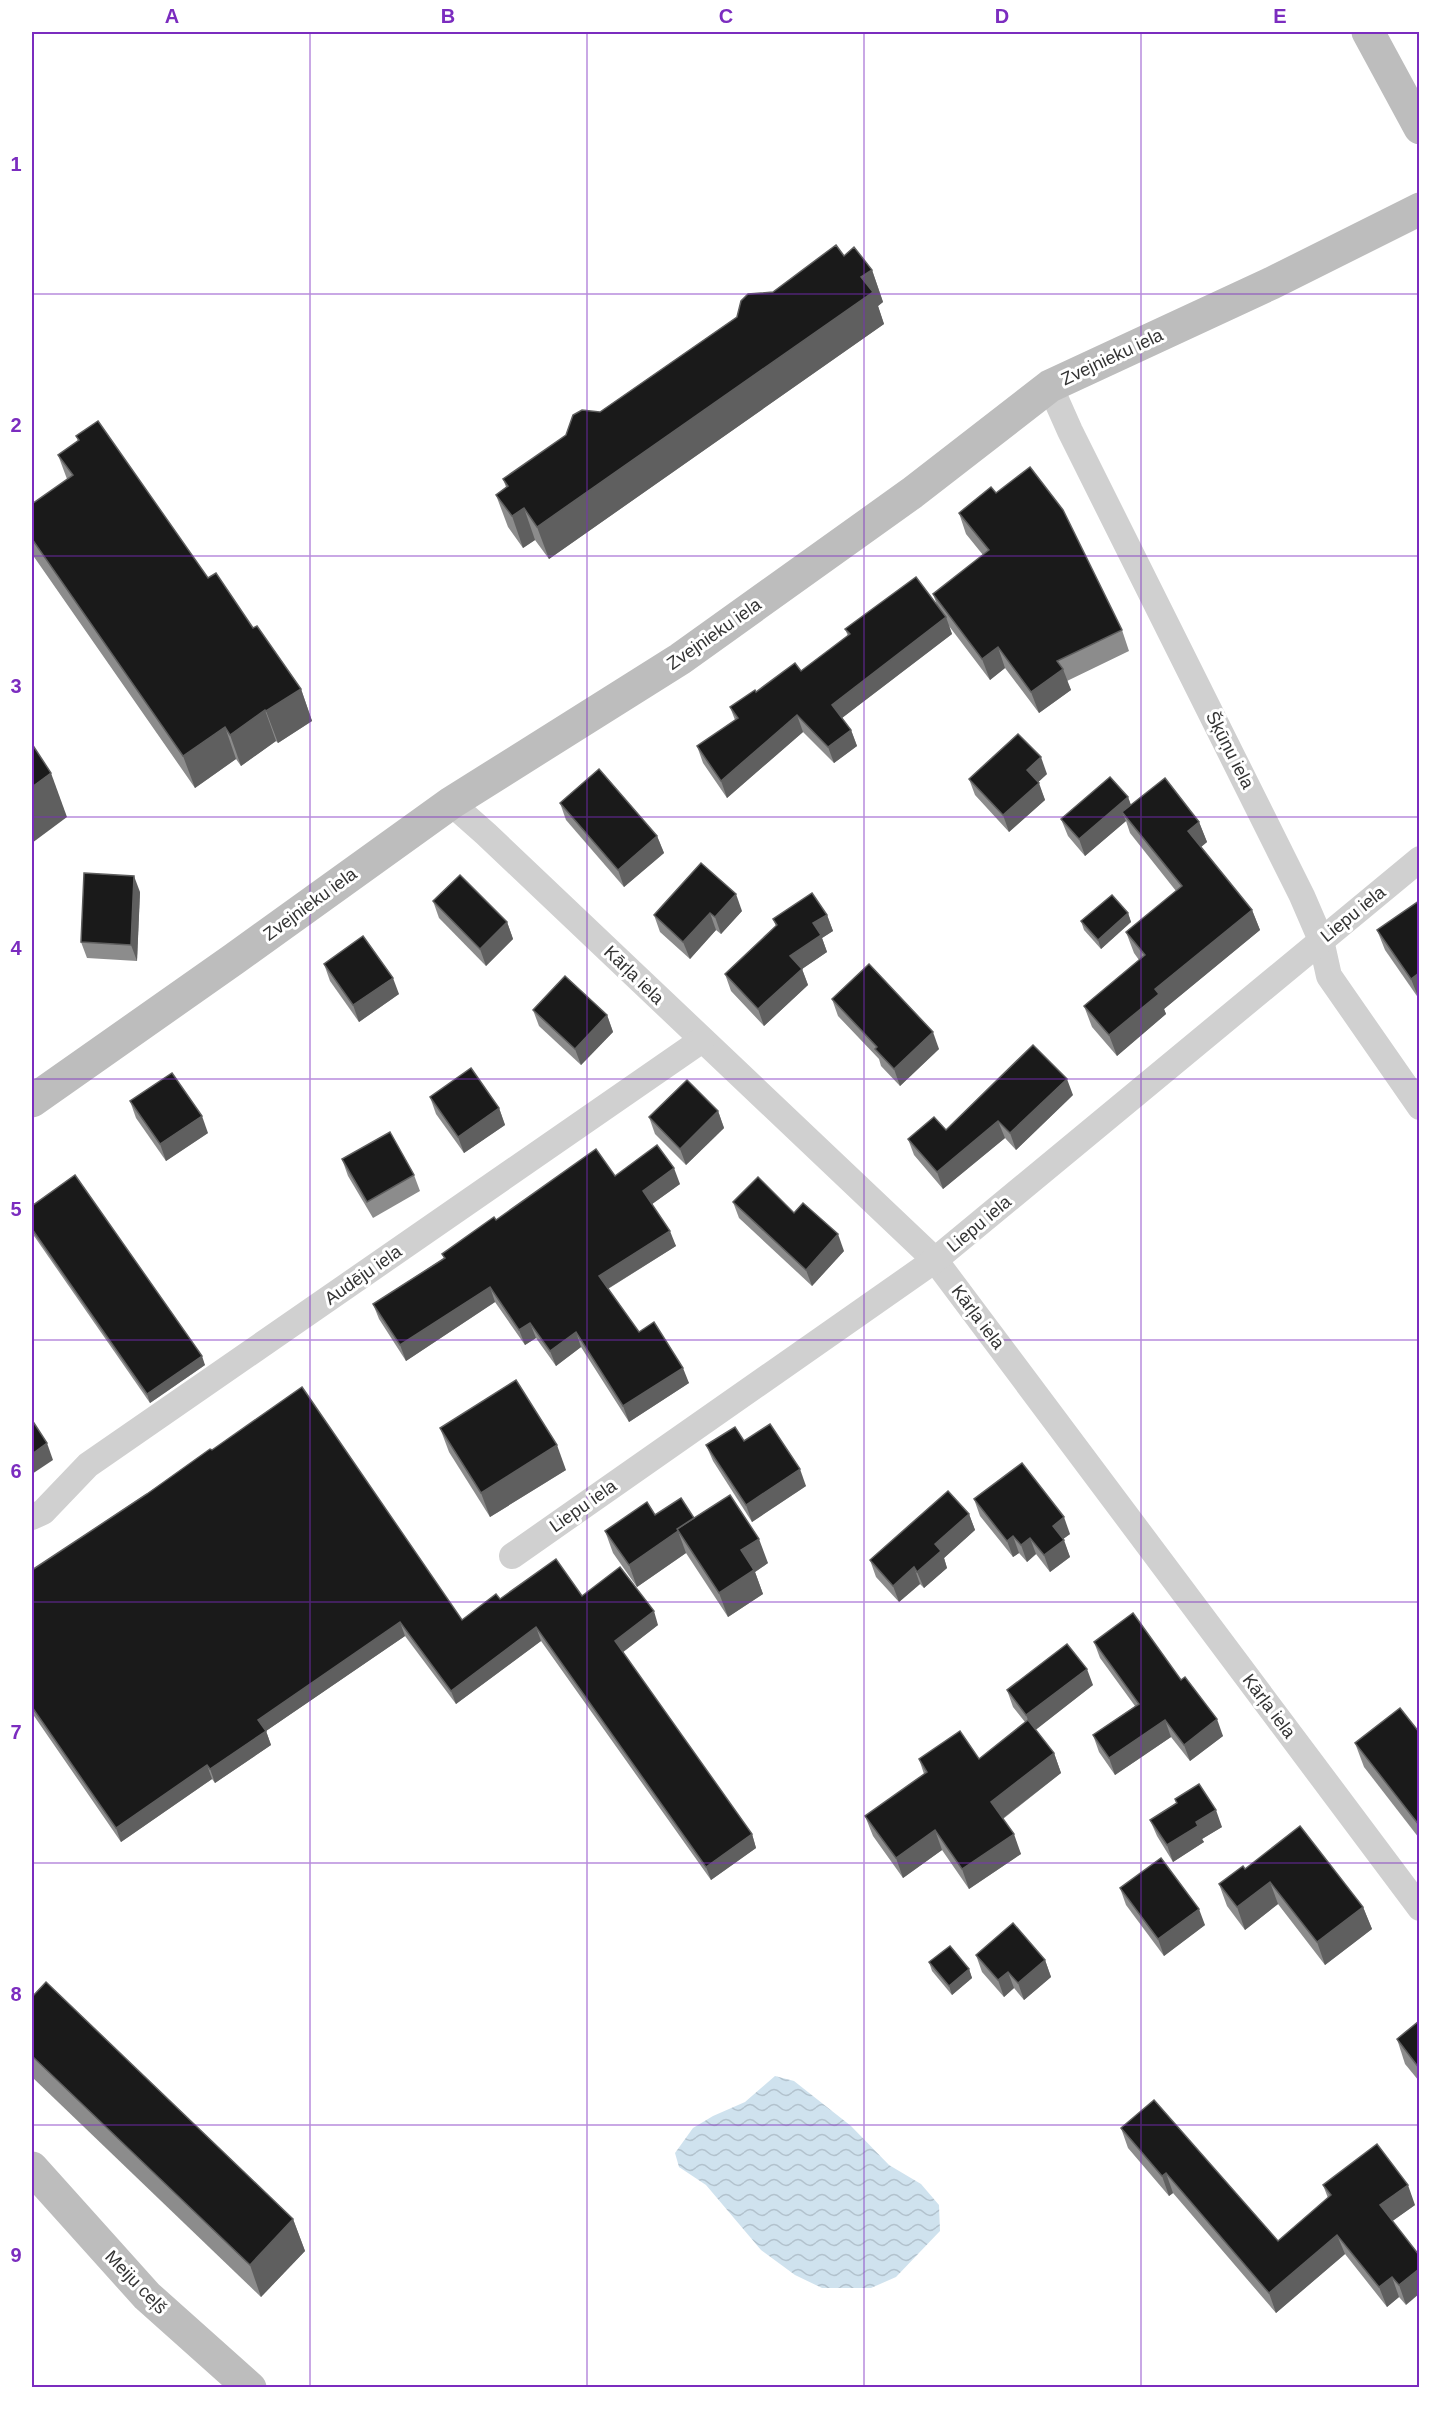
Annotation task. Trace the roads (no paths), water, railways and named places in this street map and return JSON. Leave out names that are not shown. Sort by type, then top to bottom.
[{"type":"street","points":[[1368,32],[1419,128]]},
{"type":"street","name":"Zvejnieku iela","points":[[32,1101],[451,803],[680,659],[912,493],[1050,386],[1272,283],[1419,209]]},
{"type":"street","name":"Šķūņu iela","points":[[1050,386],[1070,431],[1322,939],[1329,976],[1419,1107]]},
{"type":"street","name":"Kārļa iela","points":[[451,803],[935,1260],[1419,1908]]},
{"type":"street","name":"Liepu iela","points":[[512,1556],[935,1260],[1419,859]]},
{"type":"street","name":"Audēju iela","points":[[32,1517],[43,1512],[88,1465],[702,1040]]},
{"type":"street","name":"Meiju ceļš","points":[[32,2168],[147,2296],[250,2388]]},
{"type":"water","points":[[775,2076],[794,2081],[851,2126],[889,2165],[921,2184],[939,2205],[940,2231],[896,2277],[871,2288],[822,2288],[795,2275],[761,2250],[706,2185],[679,2167],[675,2153],[693,2128],[745,2102]]}]
